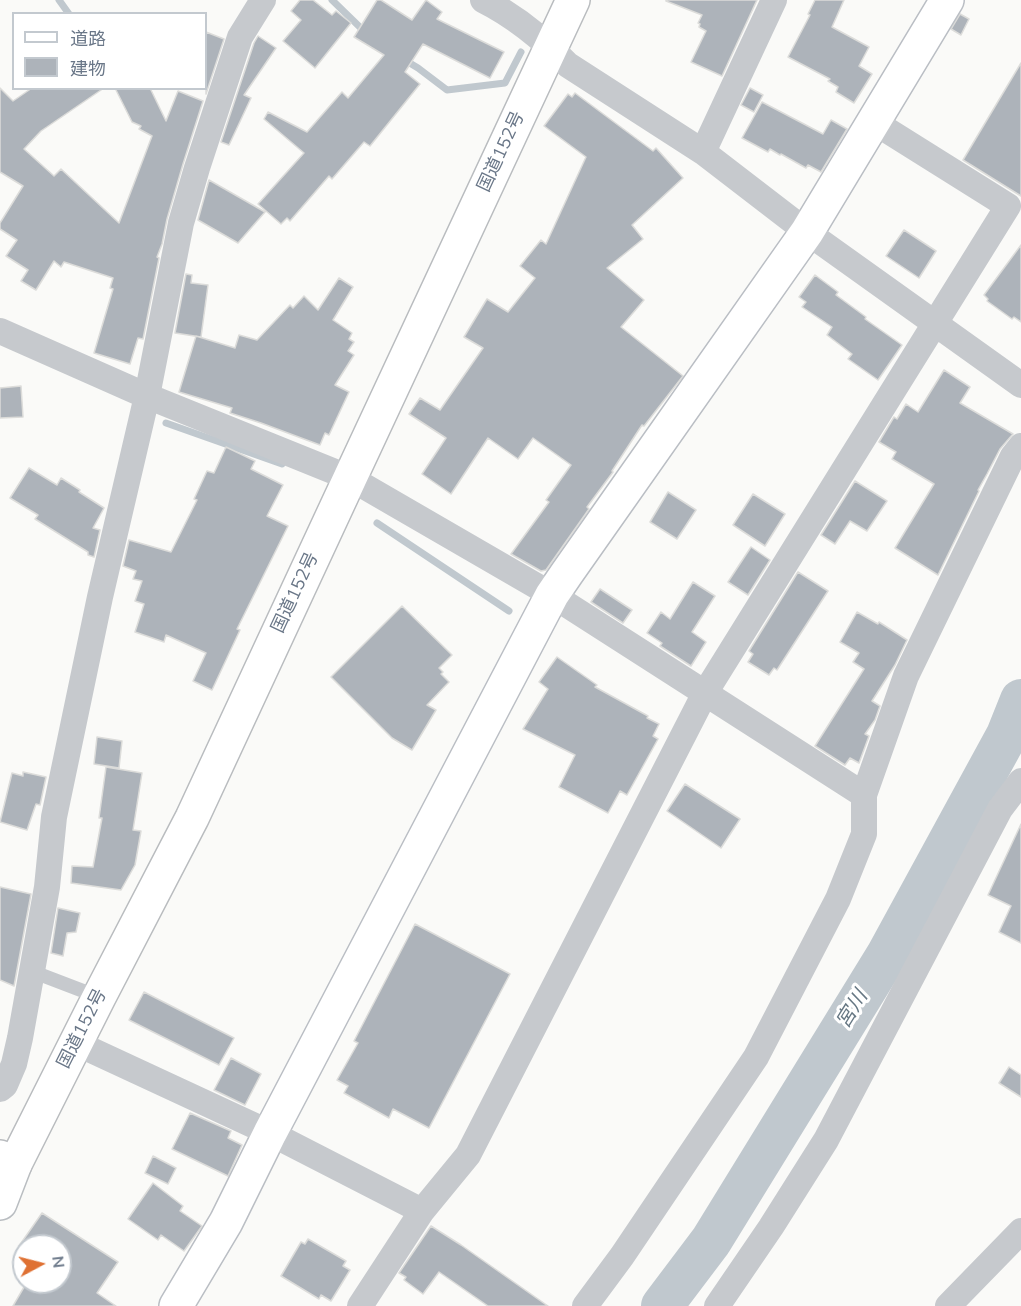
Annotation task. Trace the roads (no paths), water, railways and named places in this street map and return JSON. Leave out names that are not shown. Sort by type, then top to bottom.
[{"type":"main road","name":"国道152号","points":[[0,1203],[8,1161],[76,1043],[192,818],[573,0]]},
{"type":"main road","points":[[176,1306],[226,1222],[270,1133],[552,596],[807,232],[947,0]]},
{"type":"street","points":[[0,1089],[5,1085],[14,1064],[21,1038],[47,887],[54,817],[100,597],[147,396],[181,223],[240,37],[263,0]]},
{"type":"street","points":[[483,0],[526,27],[552,48],[568,65],[703,152],[807,232],[1021,386]]},
{"type":"street","points":[[703,152],[774,0]]},
{"type":"street","points":[[360,1306],[422,1211],[468,1155],[705,693],[1008,206],[874,122]]},
{"type":"street","points":[[0,331],[147,396],[350,478],[552,596],[864,795]]},
{"type":"street","points":[[585,1306],[622,1256],[756,1057],[838,899],[864,834],[864,795],[906,676],[1013,456],[1021,446]]},
{"type":"street","points":[[717,1306],[826,1140],[1000,809],[1021,781]]},
{"type":"street","points":[[76,1043],[270,1133],[422,1211]]},
{"type":"street","points":[[948,1306],[1021,1231]]},
{"type":"lane","points":[[31,971],[99,997]]},
{"type":"waterway","points":[[59,0],[68,12]]},
{"type":"waterway","points":[[332,0],[367,34]]},
{"type":"waterway","points":[[403,59],[447,90],[505,83],[521,52]]},
{"type":"waterway","points":[[166,423],[282,464]]},
{"type":"waterway","points":[[377,523],[509,611]]},
{"type":"waterway","name":"宮川","points":[[662,1306],[711,1241],[887,955],[1007,735],[1021,700]]}]
